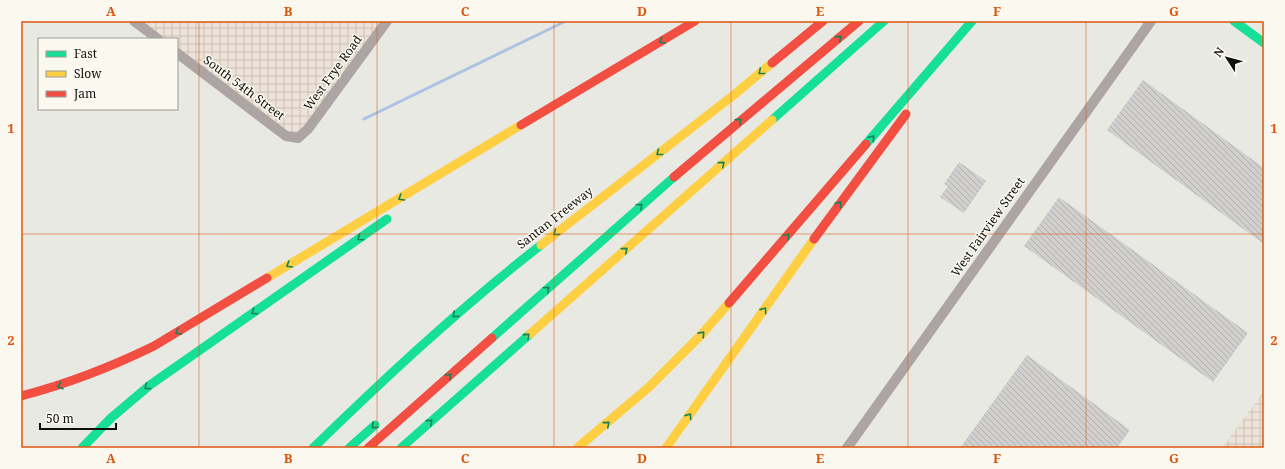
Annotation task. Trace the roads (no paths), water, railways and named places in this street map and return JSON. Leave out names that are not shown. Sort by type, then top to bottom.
[{"type":"main road","points":[[21,396],[87,377],[120,363],[148,348],[695,21]]},
{"type":"main road","name":"Santan Freeway","points":[[313,448],[388,374],[477,296],[734,94],[824,21]]},
{"type":"main road","points":[[765,80],[828,21]]},
{"type":"main road","points":[[368,448],[688,165],[859,21]]},
{"type":"main road","points":[[401,448],[884,21]]},
{"type":"main road","points":[[577,448],[643,393],[701,335],[972,21]]},
{"type":"main road","points":[[1234,21],[1264,43]]},
{"type":"main road","points":[[666,448],[841,201],[913,105],[962,33]]},
{"type":"main road","points":[[414,200],[470,156]]},
{"type":"main road","points":[[82,448],[111,418],[150,385],[394,214]]},
{"type":"main road","points":[[349,448],[384,417]]},
{"type":"street","points":[[134,21],[157,38]]},
{"type":"street","name":"West Frye Road","points":[[298,138],[308,129],[387,21]]},
{"type":"street","name":"West Fairview Street","points":[[847,448],[1151,21]]},
{"type":"street","name":"South 54th Street","points":[[178,54],[286,136],[298,138]]},
{"type":"waterway","points":[[364,119],[566,21]]}]
